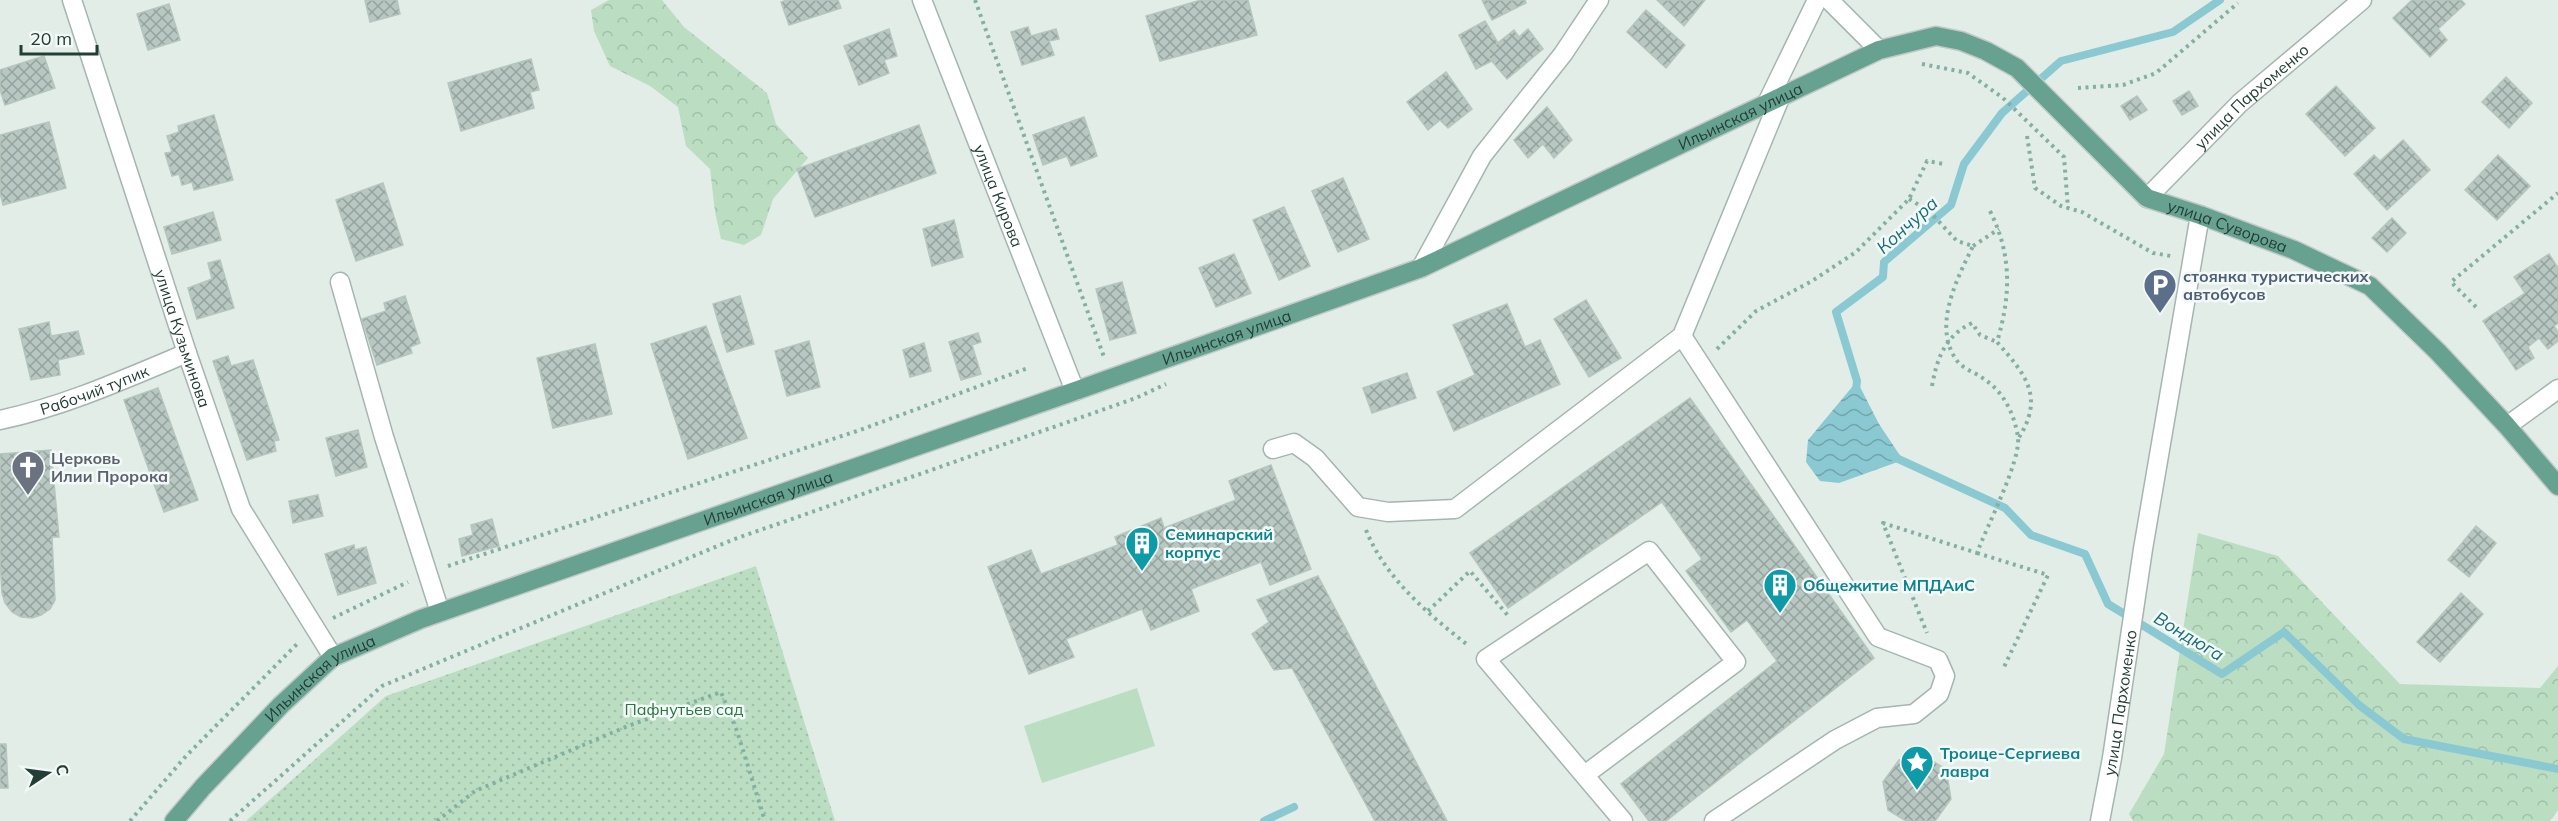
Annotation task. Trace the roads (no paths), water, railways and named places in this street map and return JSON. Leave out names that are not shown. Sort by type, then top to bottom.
[{"type":"main road","name":"Ильинская улица","points":[[174,821],[202,786],[273,713],[333,657],[440,612],[1075,392],[1420,268],[1879,50],[1936,36],[1961,41],[2017,68],[2055,108]]},
{"type":"main road","name":"улица Суворова","points":[[2055,108],[2146,198],[2200,215],[2294,250],[2370,286],[2438,352],[2507,426],[2558,486]]},
{"type":"street","name":"улица Кузьминова","points":[[72,0],[187,353],[241,509],[333,657]]},
{"type":"street","name":"улица Кирова","points":[[922,0],[1075,392]]},
{"type":"street","points":[[1420,268],[1482,156],[1563,54],[1599,0]]},
{"type":"street","points":[[1273,449],[1294,443],[1315,458],[1358,507],[1388,512],[1455,509],[1682,336],[1773,101],[1817,0]]},
{"type":"street","points":[[1829,0],[1879,50]]},
{"type":"street","name":"улица Пархоменко","points":[[2146,198],[2240,103],[2362,0]]},
{"type":"street","name":"улица Пархоменко","points":[[2100,821],[2123,694],[2143,549],[2200,215]]},
{"type":"street","points":[[340,282],[384,437],[440,612]]},
{"type":"street","points":[[1682,336],[1878,637],[1938,660],[1945,675],[1939,694],[1914,714],[1877,718],[1835,740],[1714,821]]},
{"type":"street","name":"Рабочий тупик","points":[[0,420],[30,414],[96,392],[187,353]]},
{"type":"street","points":[[2507,426],[2558,389]]},
{"type":"street","points":[[1586,774],[1736,662],[1649,551],[1486,659],[1586,774],[1623,821]]},
{"type":"water","points":[[1857,381],[1879,424],[1903,460],[1839,483],[1820,481],[1806,462],[1808,440]]},
{"type":"waterway","name":"Кончура","points":[[1856,390],[1857,381],[1836,312],[1883,277],[1884,262],[1951,205],[1964,164],[2002,113],[2061,61],[2173,32],[2220,0]]},
{"type":"waterway","name":"Вондюга","points":[[1894,457],[2005,508],[2031,535],[2085,554],[2108,604],[2222,674],[2284,632],[2359,705],[2404,739],[2558,769]]},
{"type":"waterway","name":"Кончура","points":[[1264,821],[1294,807]]},
{"type":"place","name":"стоянка туристических автобусов","points":[[2160,314]]},
{"type":"place","name":"Церковь Илии Пророка","points":[[28,496]]},
{"type":"place","name":"Семинарский корпус","points":[[1142,572]]},
{"type":"place","name":"Общежитие МПДАиС","points":[[1780,614]]},
{"type":"place","name":"Троице-Сергиева лавра","points":[[1917,791]]},
{"type":"park label","name":"Пафнутьев сад","points":[[684,709]]}]
